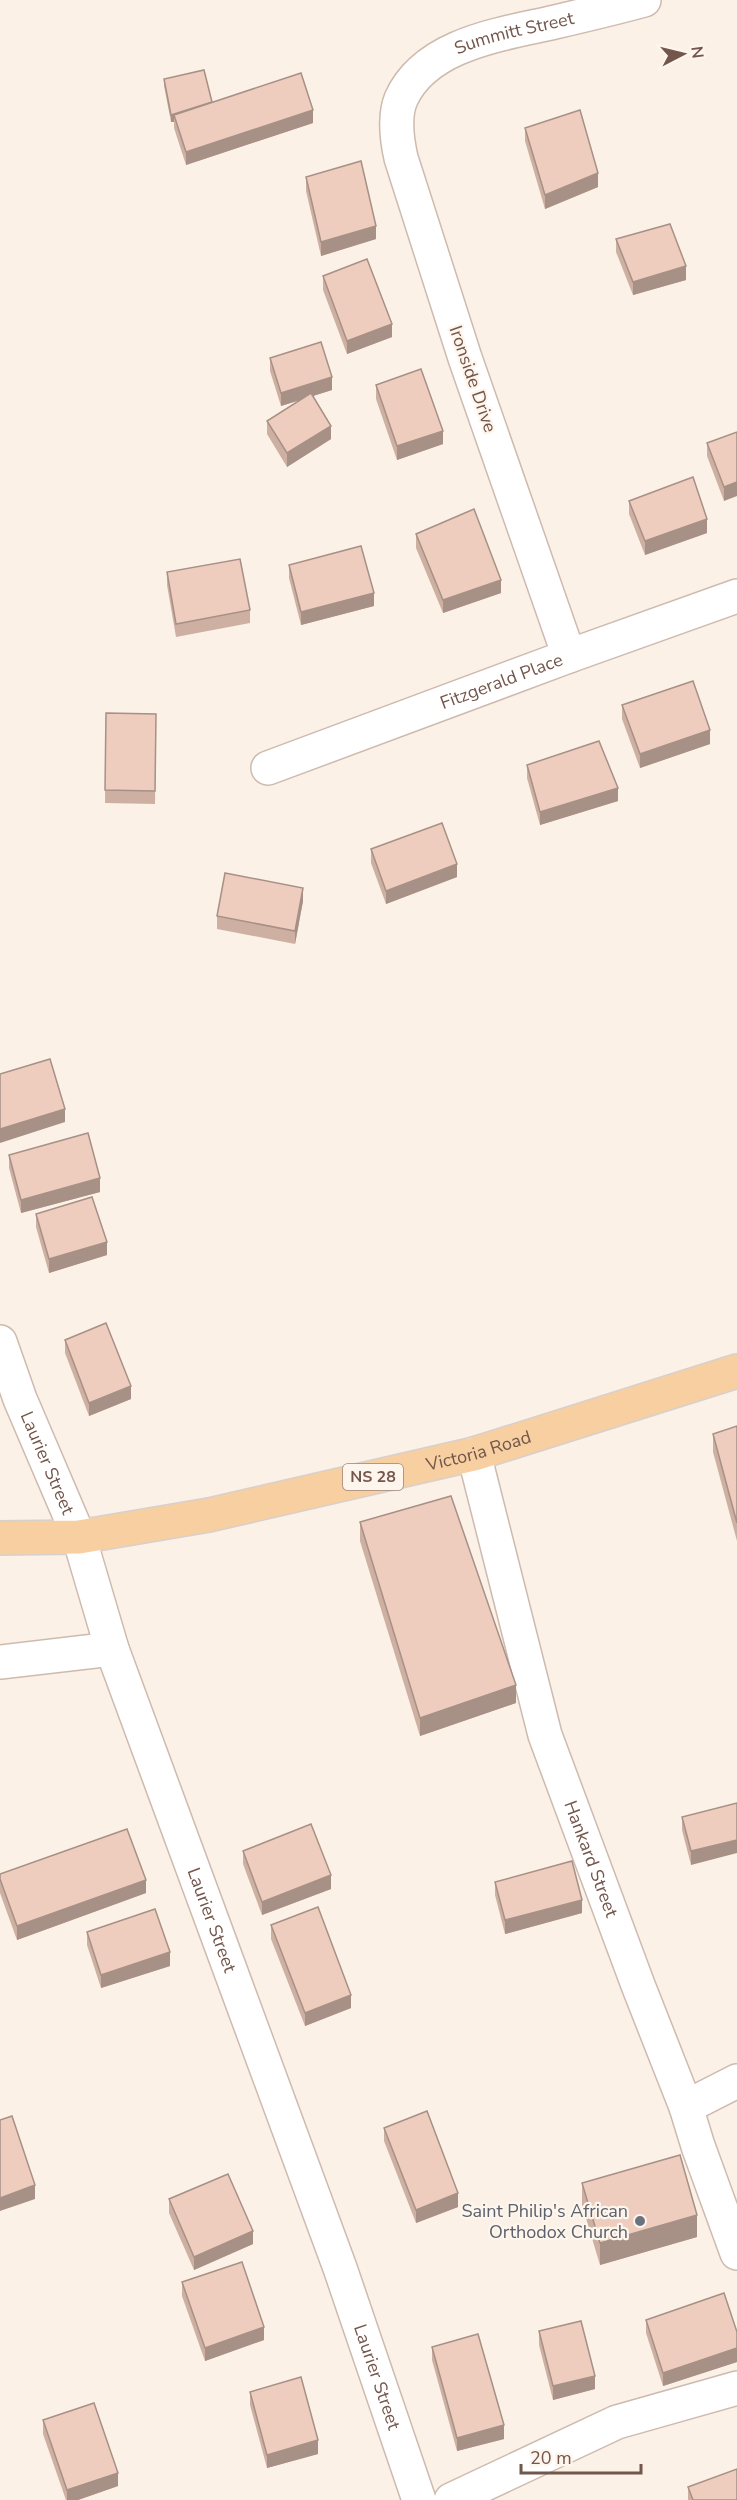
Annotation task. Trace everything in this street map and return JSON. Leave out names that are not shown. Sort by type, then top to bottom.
[{"type":"main road","name":"Victoria Road","points":[[0,1538],[79,1537],[208,1515],[474,1454],[737,1371]]},
{"type":"street","name":"Summitt Street","points":[[401,99],[416,77],[433,62],[453,51],[499,34],[644,0]]},
{"type":"street","name":"Ironside Drive","points":[[401,99],[398,129],[401,158],[465,358],[569,656]]},
{"type":"street","name":"Fitzgerald Place","points":[[268,768],[737,596]]},
{"type":"street","name":"Laurier Street","points":[[0,1342],[10,1400],[79,1537],[112,1649],[340,2268],[419,2500]]},
{"type":"street","name":"Hankard Street","points":[[474,1454],[544,1735],[638,1985],[687,2107],[698,2146],[737,2253]]},
{"type":"street","points":[[0,1662],[112,1649]]},
{"type":"street","points":[[687,2107],[737,2081]]},
{"type":"street","points":[[452,2500],[617,2422],[737,2388]]},
{"type":"building","points":[[204,70],[212,102],[171,115],[164,79]]},
{"type":"building","points":[[301,73],[313,110],[186,152],[174,115]]},
{"type":"building","points":[[580,110],[598,173],[545,195],[525,128]]},
{"type":"building","points":[[361,161],[376,226],[321,242],[306,177]]},
{"type":"building","points":[[670,224],[686,266],[633,282],[616,239]]},
{"type":"building","points":[[367,259],[392,324],[347,341],[323,276]]},
{"type":"building","points":[[321,342],[332,377],[281,393],[270,358]]},
{"type":"building","points":[[421,369],[443,431],[397,446],[376,385]]},
{"type":"building","points":[[311,393],[331,426],[287,453],[267,421]]},
{"type":"building","points":[[737,432],[737,482],[724,487],[707,443]]},
{"type":"building","points":[[693,477],[707,519],[645,541],[629,501]]},
{"type":"building","points":[[474,509],[501,580],[443,600],[416,534]]},
{"type":"building","points":[[361,546],[374,593],[301,612],[289,565]]},
{"type":"building","points":[[240,559],[250,610],[176,624],[167,572]]},
{"type":"building","points":[[693,681],[710,730],[640,754],[622,705]]},
{"type":"building","points":[[106,713],[156,714],[155,791],[105,790]]},
{"type":"building","points":[[599,741],[618,788],[540,812],[527,765]]},
{"type":"building","points":[[442,823],[457,864],[386,891],[371,849]]},
{"type":"building","points":[[225,873],[303,888],[295,931],[217,916]]},
{"type":"building","points":[[50,1059],[65,1109],[0,1129],[0,1074]]},
{"type":"building","points":[[88,1133],[100,1178],[21,1200],[9,1155]]},
{"type":"building","points":[[92,1197],[107,1242],[49,1259],[36,1214]]},
{"type":"building","points":[[106,1323],[131,1386],[89,1403],[65,1340]]},
{"type":"building","points":[[737,1426],[737,1523],[713,1434]]},
{"type":"building","points":[[451,1496],[516,1685],[420,1718],[360,1522]]},
{"type":"building","points":[[737,1803],[737,1840],[691,1851],[682,1817]]},
{"type":"building","points":[[311,1824],[331,1875],[262,1902],[243,1851]]},
{"type":"building","points":[[127,1829],[146,1880],[17,1926],[0,1874]]},
{"type":"building","points":[[572,1861],[582,1900],[505,1920],[495,1882]]},
{"type":"building","points":[[318,1907],[351,1995],[305,2013],[271,1925]]},
{"type":"building","points":[[155,1909],[170,1952],[101,1975],[87,1932]]},
{"type":"building","points":[[427,2111],[458,2193],[416,2210],[384,2128]]},
{"type":"building","points":[[12,2116],[35,2185],[0,2198],[0,2120]]},
{"type":"building","name":"Saint Philip's African Orthodox Church","points":[[680,2155],[697,2215],[600,2243],[582,2183]]},
{"type":"building","points":[[228,2174],[253,2231],[194,2257],[169,2199]]},
{"type":"building","points":[[242,2262],[264,2327],[205,2348],[182,2282]]},
{"type":"building","points":[[724,2293],[737,2332],[737,2348],[663,2373],[646,2320]]},
{"type":"building","points":[[581,2321],[595,2376],[553,2386],[539,2331]]},
{"type":"building","points":[[478,2334],[504,2425],[457,2438],[432,2347]]},
{"type":"building","points":[[301,2377],[318,2440],[267,2455],[250,2392]]},
{"type":"building","points":[[94,2403],[118,2473],[67,2490],[43,2420]]},
{"type":"building","points":[[737,2469],[737,2500],[693,2500],[688,2487]]},
{"type":"place","name":"Saint Philip's African Orthodox Church","points":[[640,2221]]}]
